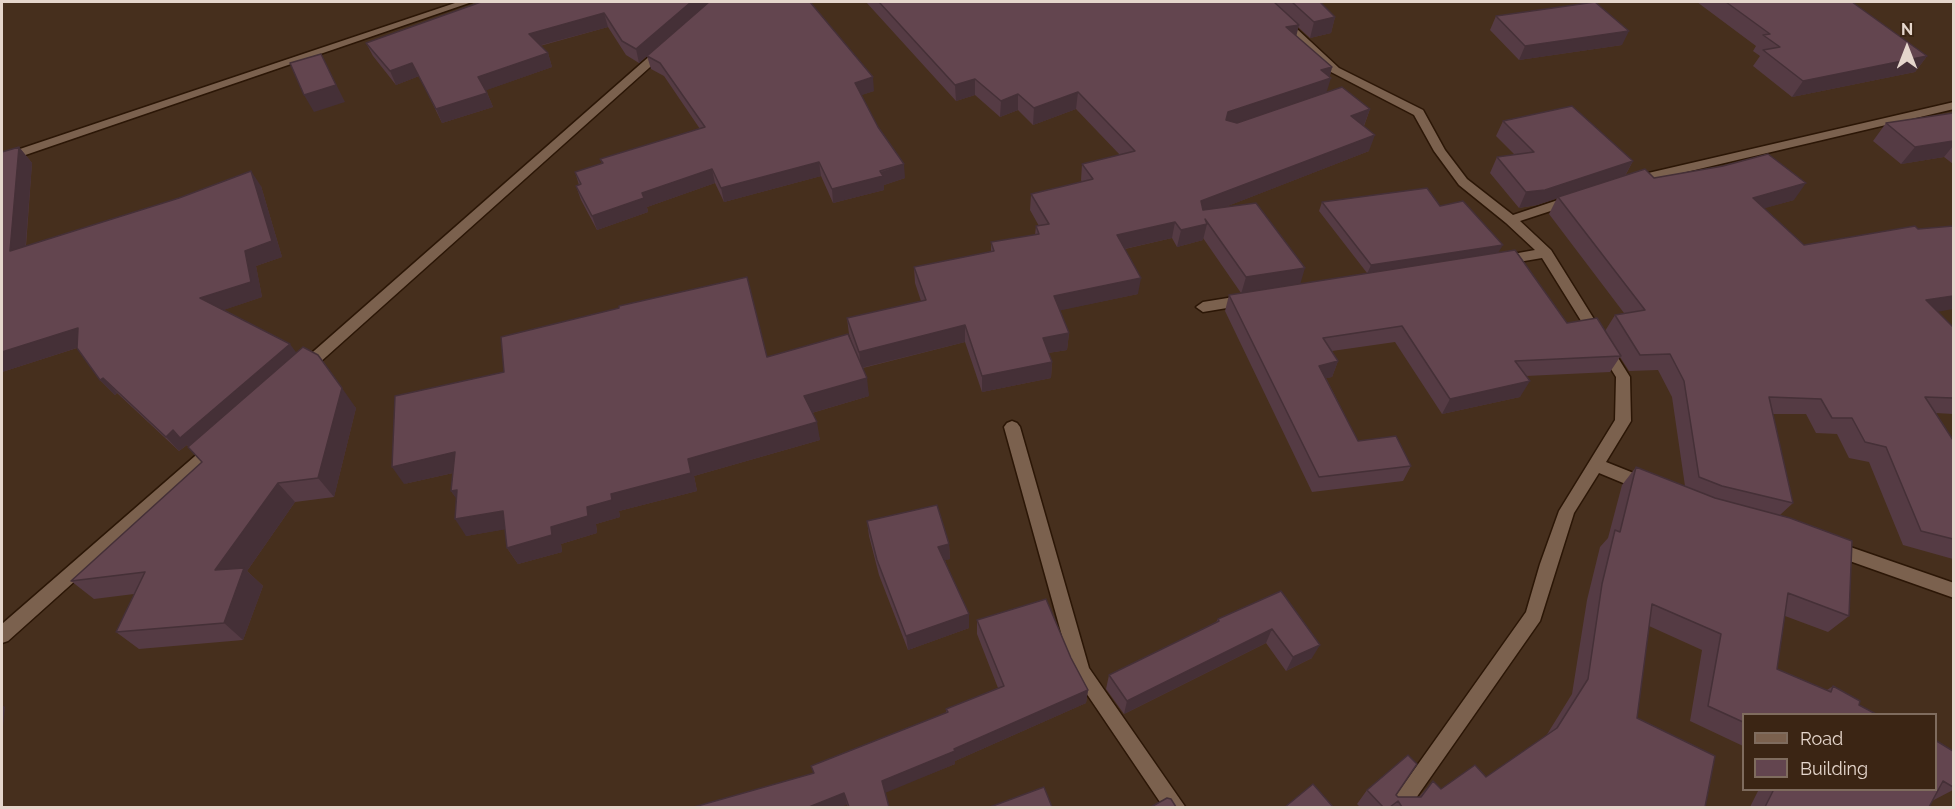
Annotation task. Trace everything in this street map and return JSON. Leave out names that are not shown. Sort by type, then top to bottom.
[{"type":"street","points":[[2,159],[467,2]]},
{"type":"street","points":[[1262,2],[1335,70],[1361,89],[1419,113],[1440,151],[1463,182],[1511,220],[1546,253],[1623,377],[1623,421],[1567,511],[1548,564],[1534,615],[1397,807]]},
{"type":"street","points":[[288,382],[674,41]]},
{"type":"street","points":[[1624,183],[1953,105]]},
{"type":"street","points":[[1511,220],[1579,198]]},
{"type":"street","points":[[1486,262],[1546,253]]},
{"type":"street","points":[[1203,307],[1262,298]]},
{"type":"street","points":[[1012,427],[1081,672],[1176,807]]},
{"type":"street","points":[[2,635],[225,437]]},
{"type":"street","points":[[1595,464],[1661,491]]},
{"type":"street","points":[[1818,542],[1953,591]]},
{"type":"building","points":[[481,2],[691,2],[636,49],[622,41],[604,13],[529,34],[548,53],[478,77],[487,93],[436,109],[412,63],[390,71],[366,43]]},
{"type":"building","points":[[709,2],[810,2],[873,77],[855,83],[878,127],[904,164],[880,171],[883,176],[832,189],[819,162],[721,188],[712,169],[642,193],[644,198],[592,216],[576,186],[581,184],[575,172],[603,163],[600,159],[705,127],[660,63],[647,56]]},
{"type":"building","points":[[879,2],[1274,2],[1299,25],[1286,27],[1332,67],[1321,70],[1331,78],[1228,112],[1226,120],[1237,123],[1342,87],[1370,109],[1351,116],[1375,135],[1201,201],[1203,210],[1256,203],[1305,268],[1246,277],[1205,219],[1207,224],[1181,230],[1175,222],[1117,235],[1141,278],[1054,296],[1069,333],[1043,338],[1052,362],[982,376],[965,325],[859,352],[847,318],[926,300],[914,267],[994,251],[991,242],[1039,234],[1036,226],[1049,224],[1031,194],[1093,179],[1082,164],[1135,151],[1078,92],[1034,108],[1018,94],[1001,101],[975,79],[955,85]]},
{"type":"building","points":[[1292,2],[1320,2],[1335,17],[1314,22]]},
{"type":"building","points":[[1595,2],[1629,31],[1525,46],[1496,16]]},
{"type":"building","points":[[1726,2],[1852,2],[1927,56],[1803,81],[1763,50],[1780,47],[1763,35],[1770,34]]},
{"type":"building","points":[[321,54],[336,85],[304,95],[290,63]]},
{"type":"building","points":[[1572,106],[1633,161],[1545,190],[1526,192],[1497,157],[1534,152],[1503,121]]},
{"type":"building","points":[[1953,113],[1953,141],[1915,147],[1886,123]]},
{"type":"building","points":[[19,147],[10,251],[179,198],[251,171],[272,241],[245,251],[251,282],[200,298],[290,344],[180,438],[173,430],[166,437],[103,378],[100,380],[77,348],[78,328],[2,352],[2,152]]},
{"type":"building","points":[[1768,154],[1806,183],[1753,198],[1804,245],[1915,226],[1918,229],[1953,226],[1953,296],[1926,300],[1953,327],[1953,398],[1925,397],[1953,440],[1953,539],[1921,531],[1886,447],[1865,442],[1852,418],[1832,418],[1821,399],[1769,397],[1793,503],[1722,486],[1699,477],[1684,381],[1670,354],[1640,355],[1615,315],[1645,310],[1558,197],[1645,169],[1654,178],[1723,166]]},
{"type":"building","points":[[1427,188],[1440,206],[1463,201],[1503,245],[1371,265],[1322,202]]},
{"type":"building","points":[[1515,250],[1567,323],[1597,318],[1621,356],[1515,361],[1530,381],[1450,399],[1402,326],[1323,338],[1338,361],[1319,366],[1358,441],[1396,436],[1411,466],[1319,477],[1229,295]]},
{"type":"building","points":[[747,277],[767,357],[848,334],[867,378],[804,396],[817,422],[688,459],[691,473],[611,494],[612,500],[587,507],[588,516],[551,527],[552,535],[507,548],[503,511],[455,519],[457,490],[451,491],[455,452],[392,467],[395,396],[504,372],[501,337],[619,308],[619,306]]},
{"type":"building","points":[[303,347],[318,355],[342,388],[318,478],[278,483],[215,570],[244,568],[224,623],[116,632],[145,572],[71,581],[202,462],[188,447]]},
{"type":"building","points":[[1636,467],[1715,498],[1790,518],[1852,541],[1849,616],[1788,593],[1777,669],[1831,692],[1833,686],[1860,701],[1859,705],[1874,713],[1742,713],[1742,722],[1708,706],[1721,634],[1652,604],[1637,718],[1715,756],[1705,807],[1402,807],[1398,801],[1390,807],[1383,807],[1367,790],[1408,755],[1417,764],[1396,795],[1398,797],[1421,797],[1433,781],[1441,789],[1475,765],[1486,777],[1557,728],[1588,679],[1602,584],[1615,530],[1620,532]]},
{"type":"building","points":[[937,505],[949,544],[938,547],[969,614],[906,636],[877,560],[867,521]]},
{"type":"building","points":[[1281,591],[1320,645],[1293,657],[1272,629],[1127,701],[1109,675],[1219,621],[1218,619]]},
{"type":"building","points":[[1046,599],[1071,658],[1088,690],[954,749],[955,751],[882,781],[889,807],[849,807],[844,793],[809,807],[694,807],[814,773],[811,766],[948,712],[946,709],[1004,686],[977,620]]},
{"type":"building","points":[[1937,741],[1953,751],[1953,787],[1943,781],[1929,807],[1765,807],[1773,791],[1937,791]]},
{"type":"building","points":[[1313,784],[1333,807],[1285,807]]},
{"type":"building","points":[[1044,787],[1052,807],[990,807]]},
{"type":"building","points":[[1167,798],[1171,799],[1176,807],[1151,807]]}]
